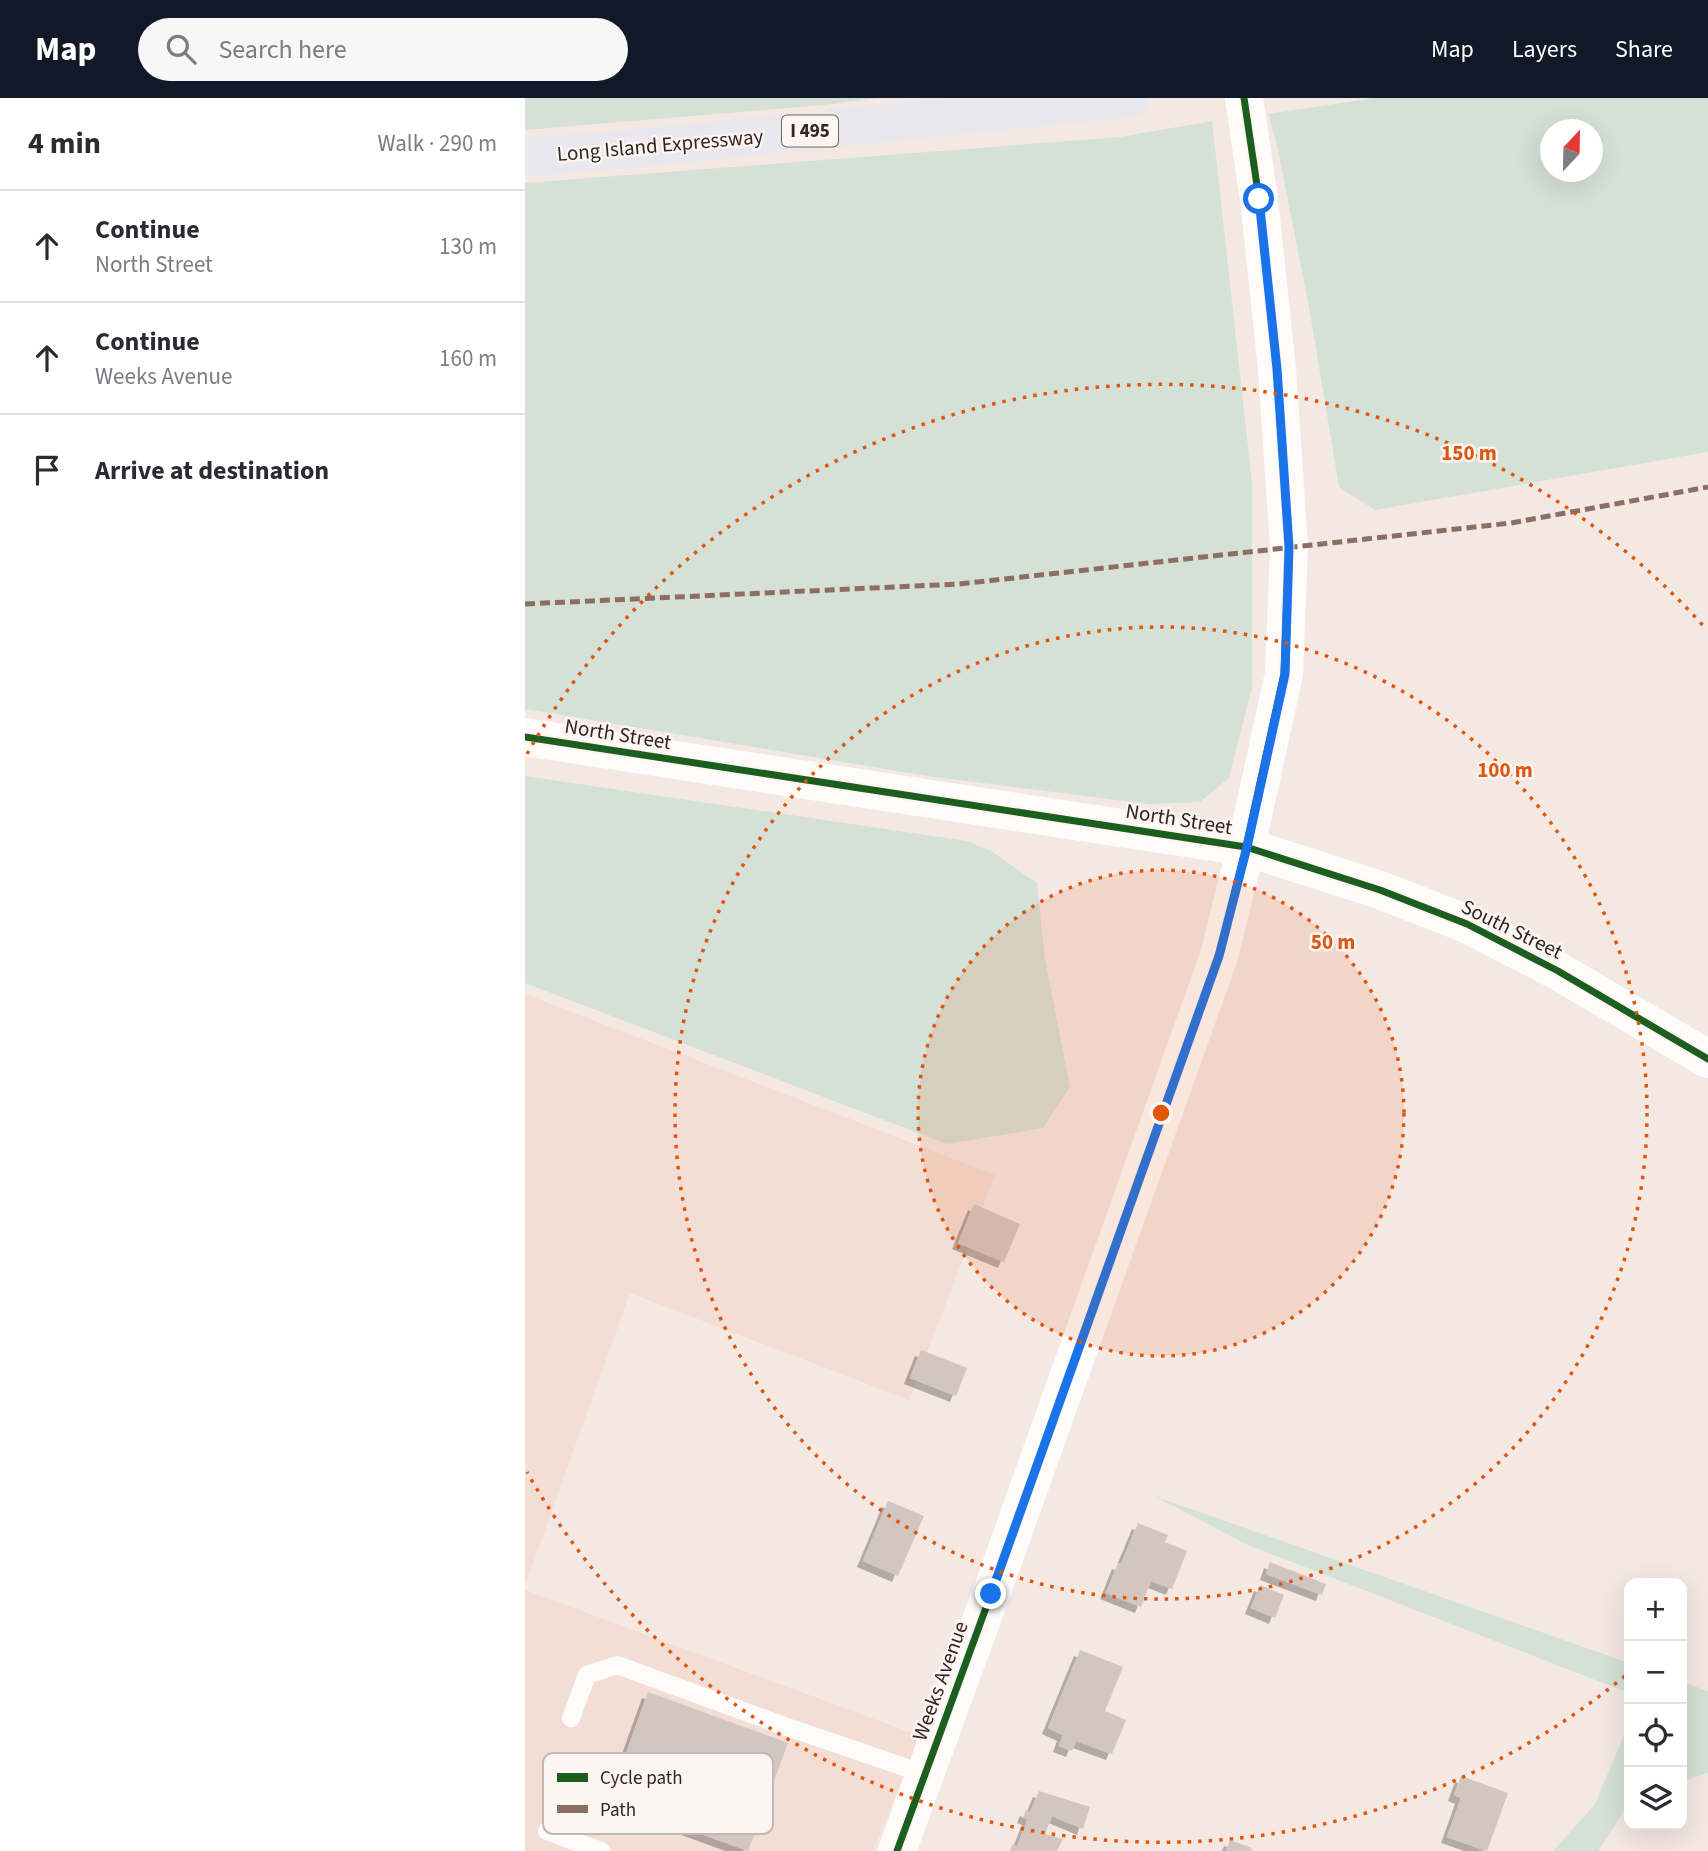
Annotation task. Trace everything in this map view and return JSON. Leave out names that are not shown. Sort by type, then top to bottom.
[{"type":"highway","name":"Long Island Expressway","points":[[525,157],[639,148],[1130,98]]},
{"type":"street","name":"North Street","points":[[525,737],[1247,847],[1285,674],[1289,547],[1277,369],[1259,199],[1244,98]]},
{"type":"street","name":"South Street","points":[[1247,847],[1380,890],[1467,924],[1559,971],[1708,1059]]},
{"type":"street","name":"Weeks Avenue","points":[[897,1851],[1215,969],[1247,847]]},
{"type":"lane","points":[[571,1718],[587,1675],[617,1665],[925,1774]]},
{"type":"lane","points":[[555,1834],[601,1851]]},
{"type":"shaded area","points":[[525,98],[879,98],[525,130]]},
{"type":"shaded area","points":[[1374,98],[1708,98],[1708,452],[1375,510],[1339,487],[1309,307],[1277,145],[1268,114]]},
{"type":"shaded area","points":[[1212,121],[1252,483],[1252,687],[1229,778],[1200,802],[1148,804],[927,776],[525,709],[525,183],[1120,137]]},
{"type":"shaded area","points":[[525,776],[967,841],[991,851],[1037,883],[1045,959],[1070,1087],[1043,1128],[947,1144],[525,983]]},
{"type":"shaded area","points":[[525,994],[995,1175],[909,1400],[630,1293],[525,1586]]},
{"type":"shaded area","points":[[1154,1496],[1624,1661],[1624,1691],[1248,1545]]},
{"type":"shaded area","points":[[525,1590],[920,1736],[873,1851],[525,1851]]},
{"type":"shaded area","points":[[1687,1684],[1708,1691],[1707,1773],[1687,1780]]},
{"type":"shaded area","points":[[1624,1735],[1624,1811],[1598,1851],[1553,1851],[1595,1804]]},
{"type":"building","points":[[974,1204],[1020,1224],[1004,1262],[958,1243]]},
{"type":"building","points":[[921,1350],[967,1368],[956,1396],[910,1378]]},
{"type":"building","points":[[888,1501],[924,1516],[898,1576],[863,1561]]},
{"type":"building","points":[[1138,1523],[1168,1535],[1165,1542],[1187,1551],[1172,1589],[1151,1581],[1141,1607],[1106,1593]]},
{"type":"building","points":[[1270,1562],[1326,1584],[1322,1595],[1266,1574]]},
{"type":"building","points":[[1260,1585],[1284,1595],[1275,1618],[1251,1608]]},
{"type":"building","points":[[1080,1650],[1123,1667],[1105,1711],[1126,1720],[1112,1754],[1076,1741],[1072,1751],[1059,1746],[1063,1735],[1048,1728]]},
{"type":"building","points":[[648,1692],[788,1743],[773,1784],[773,1753],[626,1753]]},
{"type":"building","points":[[1461,1776],[1508,1793],[1487,1851],[1447,1837],[1461,1798],[1454,1795]]},
{"type":"building","points":[[1039,1791],[1090,1807],[1083,1829],[1052,1816],[1045,1834],[1063,1839],[1057,1851],[1010,1851],[1012,1845],[1017,1846],[1028,1819],[1023,1817],[1026,1810],[1030,1812]]},
{"type":"building","points":[[701,1834],[754,1834],[748,1851]]},
{"type":"building","points":[[1230,1840],[1252,1848],[1251,1851],[1226,1851]]},
{"type":"marked path","points":[[525,604],[959,584],[1511,523],[1708,487]]},
{"type":"cycle path","points":[[897,1851],[1219,956],[1284,674],[1289,547],[1277,369],[1259,199],[1244,98]]},
{"type":"cycle path","points":[[525,737],[1246,847],[1380,890],[1467,924],[1558,971],[1708,1059]]},
{"type":"route","points":[[991,1594],[1219,956],[1247,847],[1285,674],[1289,547],[1277,369],[1259,199]]}]
